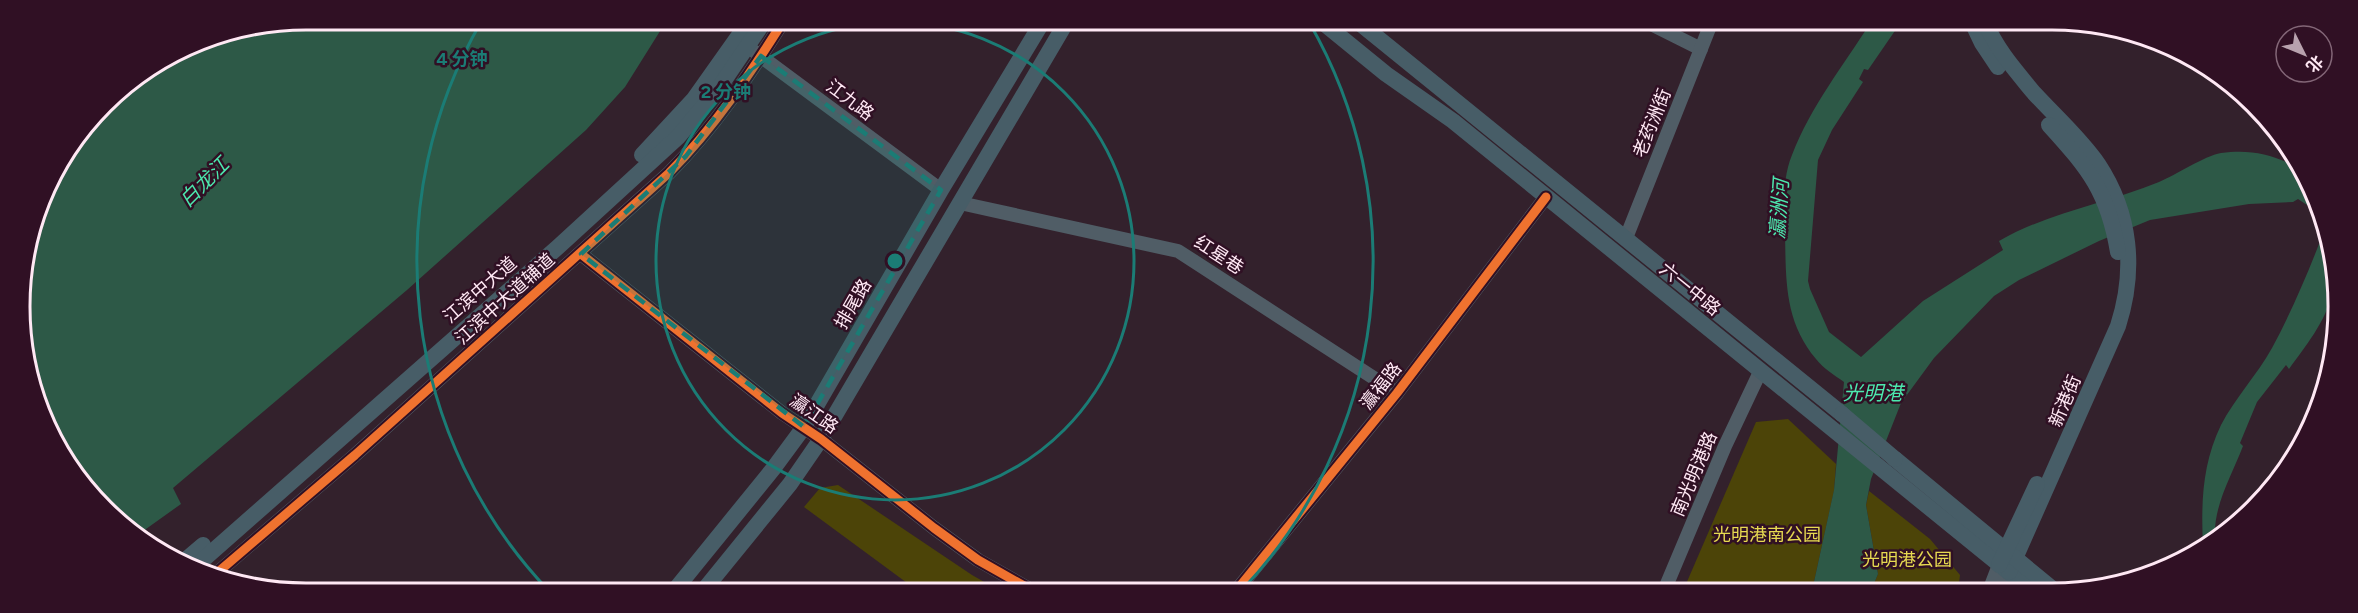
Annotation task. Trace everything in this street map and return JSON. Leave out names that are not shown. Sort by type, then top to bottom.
[{"type":"main road","name":"江滨中大道","points":[[189,557],[366,405],[649,149],[694,99],[749,48],[750,30]]},
{"type":"main road","name":"江滨中大道","points":[[201,562],[558,247],[678,137],[719,88],[749,48],[759,30]]},
{"type":"main road","name":"排尾路","points":[[680,583],[804,427],[941,190],[1038,30]]},
{"type":"main road","points":[[710,583],[790,484],[821,439],[1062,30]]},
{"type":"main road","name":"六一中路","points":[[1332,30],[1386,74],[1453,121],[1892,478],[2008,562],[2042,583]]},
{"type":"main road","name":"六一中路","points":[[1368,30],[1842,414],[2008,562],[2025,583]]},
{"type":"main road","points":[[1976,30],[1996,65],[2107,190]]},
{"type":"main road","points":[[1989,30],[2005,59],[2098,164],[2107,190]]},
{"type":"main road","name":"新港街","points":[[2008,562],[2118,326],[2128,283],[2124,254],[2109,212],[2107,190]]},
{"type":"street","name":"江滨中大道辅道","points":[[221,569],[355,455],[581,254],[686,156],[749,48],[772,30]]},
{"type":"street","points":[[1663,30],[1701,49]]},
{"type":"street","name":"老药洲街","points":[[1626,238],[1708,30]]},
{"type":"street","name":"江九路","points":[[749,48],[941,190]]},
{"type":"street","name":"瀛福路","points":[[1243,583],[1397,393],[1546,196]]},
{"type":"street","name":"红星巷","points":[[960,202],[1178,251],[1397,393]]},
{"type":"street","name":"瀛江路","points":[[581,254],[782,413],[821,439],[978,560],[1019,583]]},
{"type":"street","name":"南光明港路","points":[[1667,583],[1725,446],[1760,372]]},
{"type":"street","points":[[1994,583],[2008,562]]},
{"type":"street","points":[[2002,583],[2008,562]]},
{"type":"highlighted area","points":[[761,56],[941,190],[804,427],[581,254],[686,156]]},
{"type":"green space","name":"光明港南公园","points":[[1788,419],[1836,464],[1834,491],[1814,583],[1686,583],[1756,422]]},
{"type":"green space","points":[[838,485],[986,583],[907,583],[804,507],[820,488]]},
{"type":"green space","name":"光明港公园","points":[[1869,491],[1930,539],[1960,575],[1959,583],[1874,583],[1878,574],[1866,505]]},
{"type":"water","name":"白龙江","points":[[306,30],[661,30],[625,87],[586,130],[407,290],[173,488],[181,504],[144,530],[111,502],[87,475],[67,445],[51,412],[35,360],[30,306],[32,270],[39,235],[51,201],[67,168],[87,138],[111,111],[138,87],[184,59],[235,39],[270,32]]},
{"type":"water","name":"光明港","points":[[1866,30],[1896,30],[1868,70],[1864,69],[1859,79],[1863,82],[1832,130],[1818,160],[1808,281],[1829,332],[1861,357],[1923,301],[2003,250],[1999,241],[2058,215],[2159,182],[2214,155],[2251,152],[2288,163],[2309,206],[2298,199],[2293,202],[2249,204],[2150,220],[2099,241],[2019,280],[1994,296],[1934,358],[1901,403],[1871,479],[1866,505],[1878,574],[1874,583],[1814,583],[1834,490],[1844,382],[1816,359],[1806,345],[1792,315],[1787,283],[1784,203],[1785,183],[1792,155],[1808,120]]},
{"type":"water","points":[[2320,240],[2326,270],[2328,307],[2314,333],[2289,369],[2286,365],[2257,402],[2240,443],[2243,446],[2220,502],[2215,529],[2203,538],[2204,484],[2215,440],[2227,415],[2266,358],[2301,288]]},
{"type":"cycle path","points":[[221,569],[355,455],[669,173],[731,100],[778,30]]},
{"type":"cycle path","points":[[1243,583],[1397,393],[1546,197]]},
{"type":"cycle path","points":[[581,254],[782,413],[821,439],[934,528],[978,560],[1019,583]]},
{"type":"water label","name":"瀛洲河","points":[[1779,209]]}]
